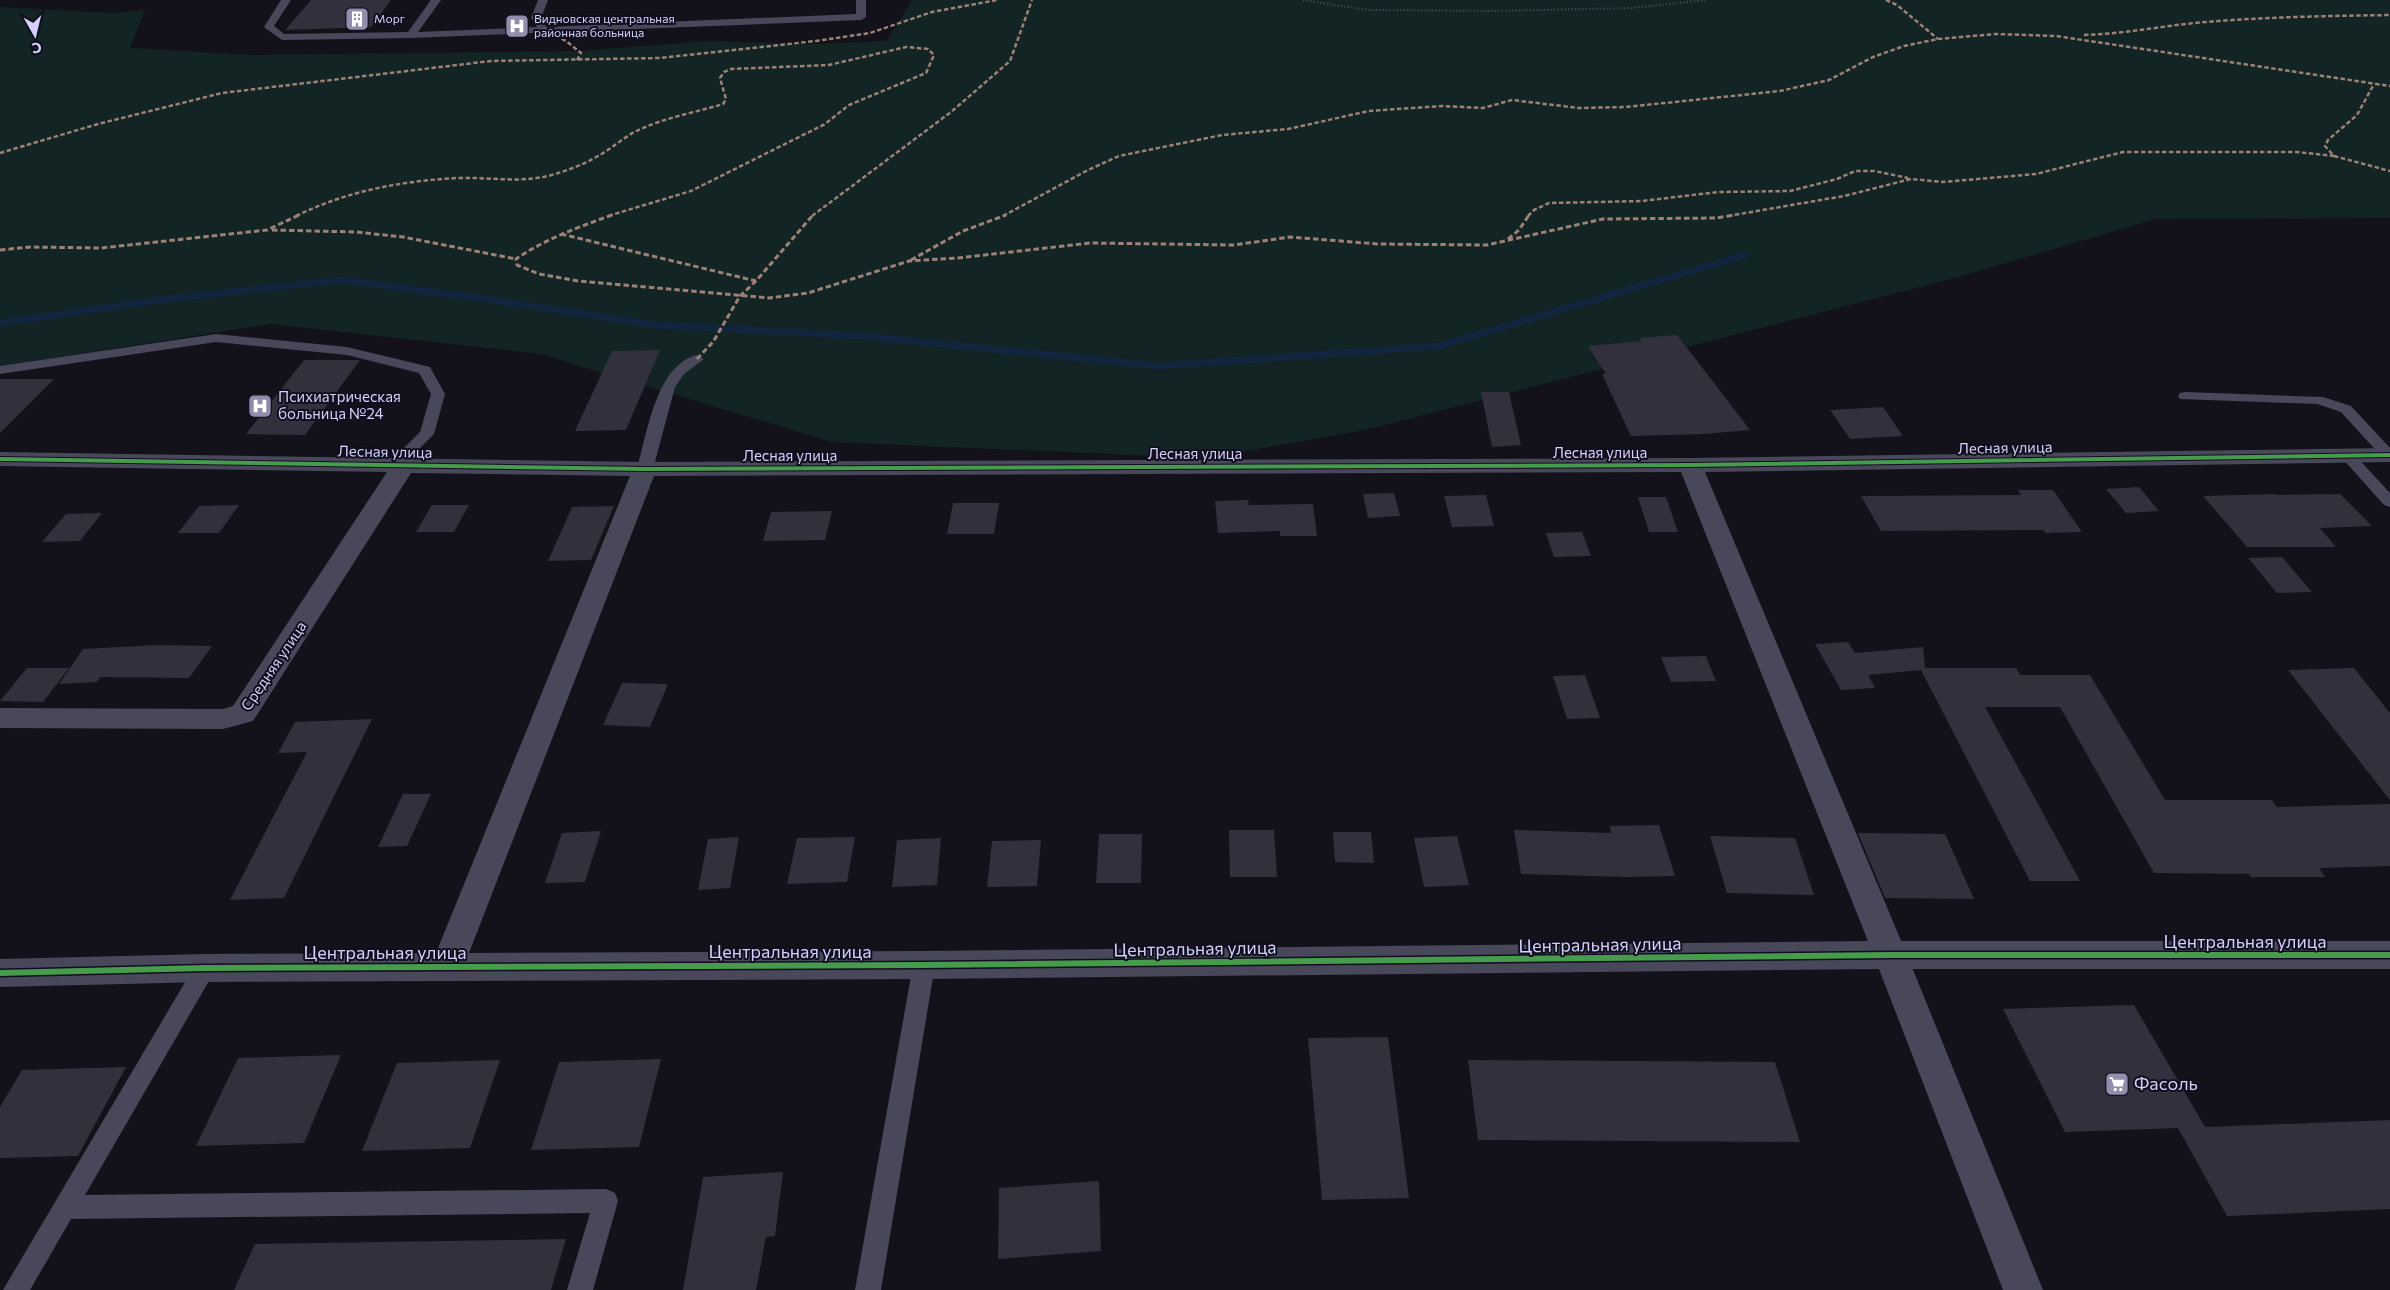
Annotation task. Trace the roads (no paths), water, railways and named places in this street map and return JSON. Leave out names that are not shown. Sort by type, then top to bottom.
[{"type":"street","name":"Лесная улица","points":[[0,459],[645,469],[1690,465],[2389,455]]},
{"type":"street","name":"Средняя улица","points":[[0,718],[223,719],[243,714],[404,465]]},
{"type":"street","points":[[1690,465],[1890,956],[2023,1290]]},
{"type":"street","points":[[448,967],[645,469]]},
{"type":"street","name":"Центральная улица","points":[[0,973],[205,968],[924,966],[1890,956],[2390,955]]},
{"type":"lane","points":[[286,0],[269,27],[282,37],[411,35],[862,17],[861,0]]},
{"type":"lane","points":[[411,35],[436,0]]},
{"type":"lane","points":[[543,0],[536,18],[543,29]]},
{"type":"lane","points":[[0,370],[76,357],[216,338],[347,351],[425,370],[438,394],[427,434],[408,453],[404,465]]},
{"type":"lane","points":[[645,469],[668,386],[679,371],[697,359]]},
{"type":"lane","points":[[2185,396],[2318,400],[2346,409],[2389,455]]},
{"type":"lane","points":[[2348,456],[2390,502]]},
{"type":"lane","points":[[868,1290],[924,966]]},
{"type":"lane","points":[[16,1290],[205,968]]},
{"type":"lane","points":[[66,1207],[606,1201],[580,1290]]},
{"type":"waterway","points":[[0,323],[167,299],[341,280],[480,298],[655,325],[863,336],[1159,366],[1439,346],[1745,255]]},
{"type":"place","name":"Морг","points":[[357,19]]},
{"type":"place","name":"Видновская центральная районная больница","points":[[517,26]]},
{"type":"place","name":"Психиатрическая больница №24","points":[[260,406]]},
{"type":"place","name":"Фасоль","points":[[2117,1084]]}]
